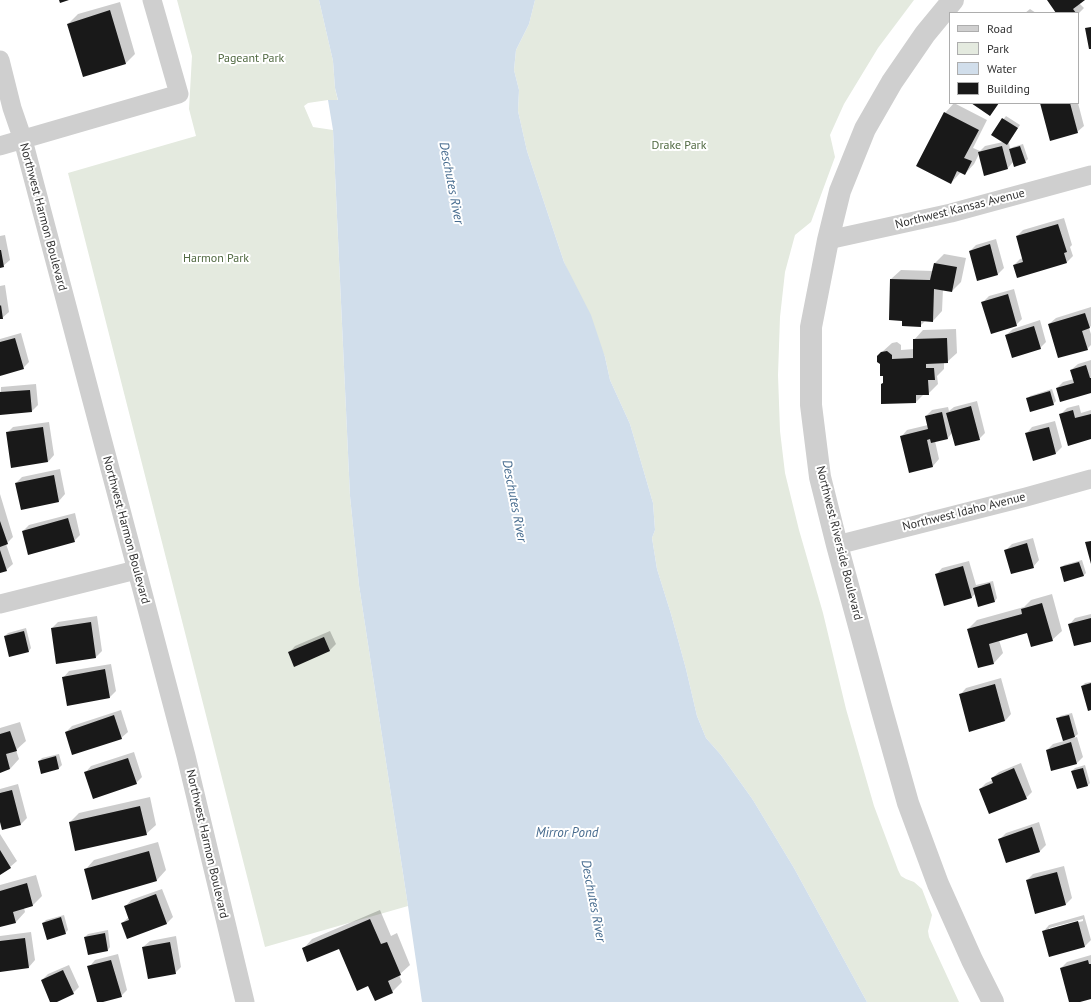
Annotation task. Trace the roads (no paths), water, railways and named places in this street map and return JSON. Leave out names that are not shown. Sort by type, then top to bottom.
[{"type":"street","points":[[0,146],[179,94],[152,0]]},
{"type":"street","name":"Northwest Riverside Boulevard","points":[[953,0],[925,34],[892,82],[865,129],[840,191],[828,240],[811,327],[811,405],[820,477],[837,545],[908,803],[938,884],[972,960],[993,1002]]},
{"type":"street","name":"Northwest Harmon Boulevard","points":[[0,60],[12,108],[23,140],[186,756],[242,1001]]},
{"type":"street","name":"Northwest Kansas Avenue","points":[[828,240],[951,213],[1091,175]]},
{"type":"street","name":"Northwest Idaho Avenue","points":[[837,545],[1091,479]]},
{"type":"street","points":[[0,604],[136,570]]},
{"type":"water","name":"Mirror Pond","points":[[319,0],[535,0],[529,24],[516,50],[514,70],[519,90],[518,111],[527,151],[564,262],[591,315],[605,357],[610,380],[630,424],[653,503],[655,530],[652,538],[657,569],[686,669],[697,716],[706,738],[721,755],[753,800],[794,868],[867,1002],[422,1002],[359,585],[350,496],[333,130],[328,100],[338,100],[335,88],[333,61]]},
{"type":"park label","name":"Pageant Park","points":[[251,59]]},
{"type":"park label","name":"Drake Park","points":[[679,146]]},
{"type":"park label","name":"Harmon Park","points":[[216,259]]},
{"type":"water label","name":"Deschutes River","points":[[451,183]]},
{"type":"water label","name":"Deschutes River","points":[[514,501]]},
{"type":"water label","name":"Deschutes River","points":[[593,901]]}]
